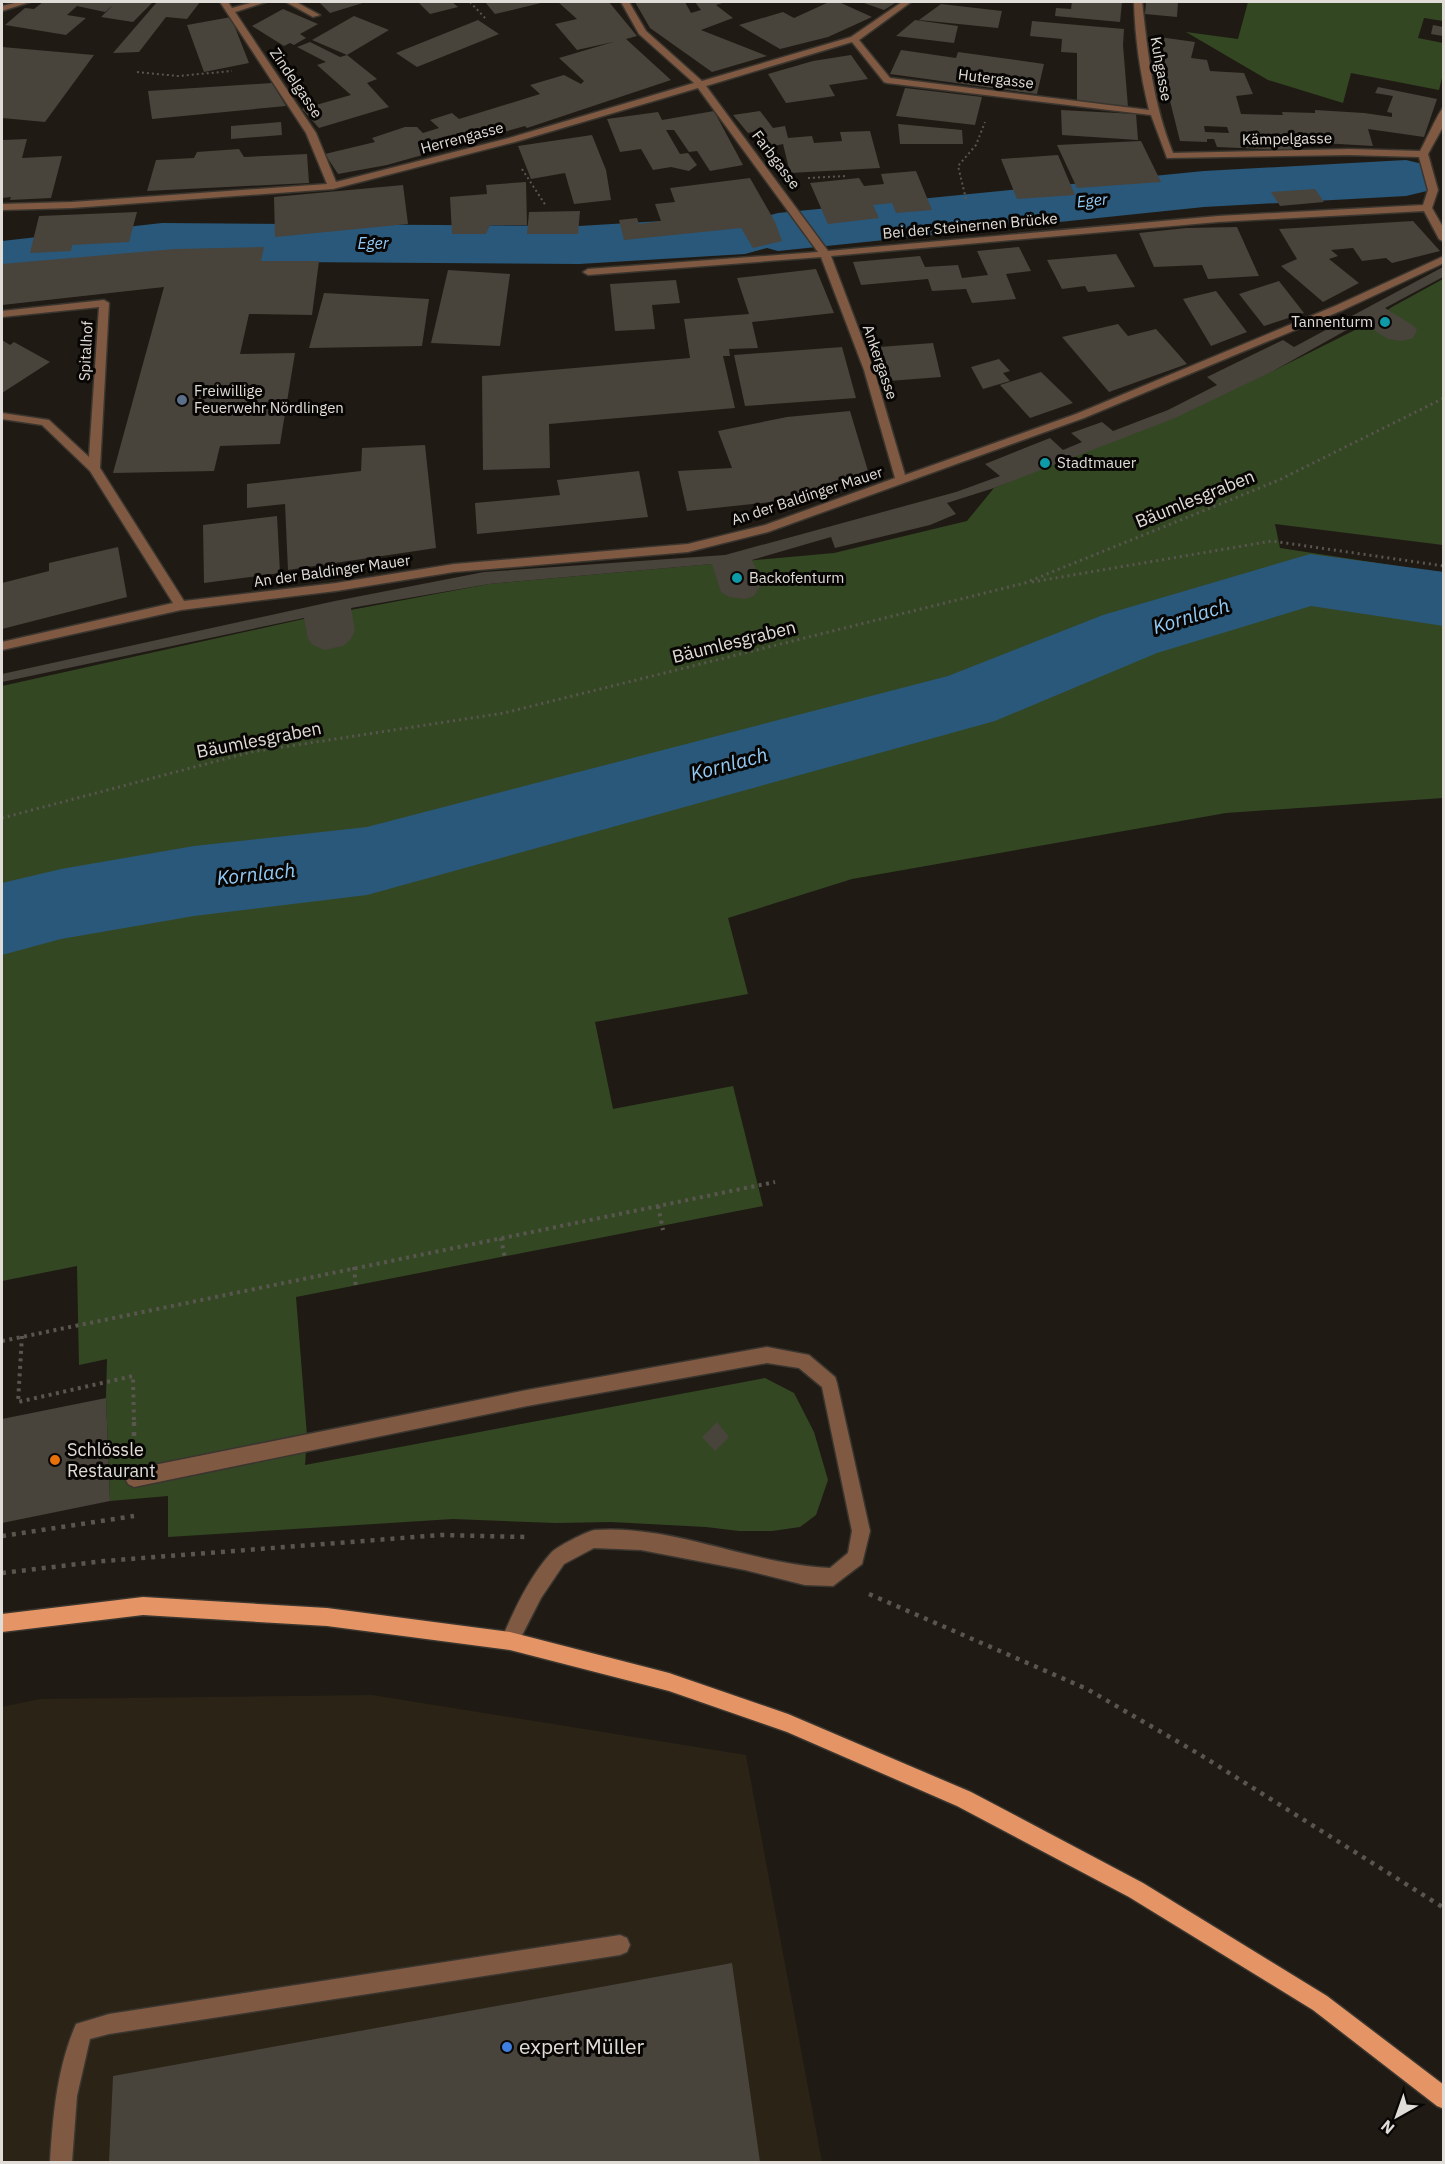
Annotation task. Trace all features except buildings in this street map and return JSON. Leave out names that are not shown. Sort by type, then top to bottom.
[{"type":"main road","points":[[2,1623],[143,1606],[327,1617],[510,1641],[669,1682],[788,1723],[963,1799],[1136,1890],[1320,2003],[1443,2099]]},
{"type":"street","points":[[2,9],[26,2]]},
{"type":"street","name":"Zindelgasse","points":[[224,2],[311,133],[333,186]]},
{"type":"street","points":[[230,11],[262,2]]},
{"type":"street","points":[[290,2],[316,15]]},
{"type":"street","name":"Farbgasse","points":[[625,2],[642,32],[701,85],[801,218],[825,254]]},
{"type":"street","name":"Herrengasse","points":[[2,207],[118,202],[333,186],[512,140],[854,39],[907,2]]},
{"type":"street","name":"Kuhgasse","points":[[1138,2],[1154,113],[1162,139]]},
{"type":"street","name":"Hutergasse","points":[[854,39],[887,80],[1154,113]]},
{"type":"street","points":[[1443,110],[1441,125],[1423,154],[1433,190],[1427,208],[1443,239]]},
{"type":"street","name":"Kämpelgasse","points":[[1162,139],[1170,156],[1349,152],[1423,154]]},
{"type":"street","name":"Bei der Steinernen Brücke","points":[[588,272],[825,254],[1218,219],[1427,208]]},
{"type":"street","name":"Ankergasse","points":[[825,254],[869,370],[901,481]]},
{"type":"street","name":"An der Baldinger Mauer","points":[[2,646],[181,606],[336,587],[454,567],[688,548],[768,528],[1080,416],[1339,308],[1443,260]]},
{"type":"street","name":"Spitalhof","points":[[2,314],[104,303],[94,468]]},
{"type":"street","points":[[2,416],[45,422],[94,468],[181,606]]},
{"type":"street","points":[[134,1478],[526,1398],[767,1355],[803,1361],[829,1383],[861,1531],[856,1558],[832,1577],[805,1576],[745,1561],[641,1541],[593,1539],[558,1558],[535,1592],[510,1641]]},
{"type":"street","points":[[61,2163],[65,2092],[72,2056],[82,2031],[109,2024],[620,1946]]},
{"type":"path","points":[[470,2],[486,20]]},
{"type":"path","points":[[137,72],[178,76],[266,68]]},
{"type":"path","points":[[966,199],[958,166],[976,145],[995,95]]},
{"type":"path","points":[[512,140],[521,169],[546,206]]},
{"type":"path","name":"Bäumlesgraben","points":[[2,818],[251,752],[504,714],[1025,583],[1279,480],[1443,398]]},
{"type":"path","points":[[1025,583],[1272,541],[1443,566]]},
{"type":"path","points":[[2,1341],[775,1182]]},
{"type":"path","points":[[658,1206],[663,1230]]},
{"type":"path","points":[[501,1238],[505,1259]]},
{"type":"path","points":[[354,1267],[356,1288]]},
{"type":"path","points":[[2,1536],[136,1516],[133,1376],[18,1402],[22,1336]]},
{"type":"path","points":[[2,1573],[104,1561],[441,1535],[593,1539]]},
{"type":"path","points":[[832,1577],[929,1623],[1087,1689],[1200,1754],[1443,1908]]},
{"type":"shaded area","points":[[372,1695],[746,1755],[822,2162],[2,2162],[2,1707],[40,1699]]},
{"type":"green space","points":[[1248,2],[1443,2],[1443,21],[1424,18],[1418,38],[1443,43],[1443,74],[1439,90],[1351,73],[1343,103],[1268,80],[1186,32],[1238,39]]},
{"type":"green space","points":[[1443,279],[1443,545],[1275,524],[1280,548],[1443,573],[1443,798],[1226,813],[852,879],[728,918],[748,994],[595,1022],[613,1109],[733,1086],[763,1206],[296,1297],[307,1436],[305,1465],[765,1378],[794,1393],[814,1432],[828,1480],[816,1515],[800,1527],[772,1531],[739,1531],[611,1522],[556,1523],[453,1519],[168,1537],[168,1496],[110,1501],[106,1398],[107,1359],[79,1365],[77,1266],[2,1281],[2,686],[308,618],[489,584],[834,553],[967,521],[994,488],[1275,370],[1369,323],[1392,307]]},
{"type":"waterway","name":"Eger","points":[[778,232],[1204,189],[1406,178]]},
{"type":"waterway","name":"Eger","points":[[2,260],[162,242],[579,245],[745,235]]},
{"type":"waterway","name":"Kornlach","points":[[2,919],[61,904],[194,881],[367,861],[967,700],[1130,634],[1310,580],[1444,599]]},
{"type":"place","name":"Tannenturm","points":[[1385,322]]},
{"type":"place","name":"Freiwillige Feuerwehr Nördlingen","points":[[182,400]]},
{"type":"place","name":"Stadtmauer","points":[[1045,463]]},
{"type":"place","name":"Backofenturm","points":[[737,578]]},
{"type":"place","name":"Schlössle Restaurant","points":[[55,1460]]},
{"type":"place","name":"expert Müller","points":[[507,2047]]}]
